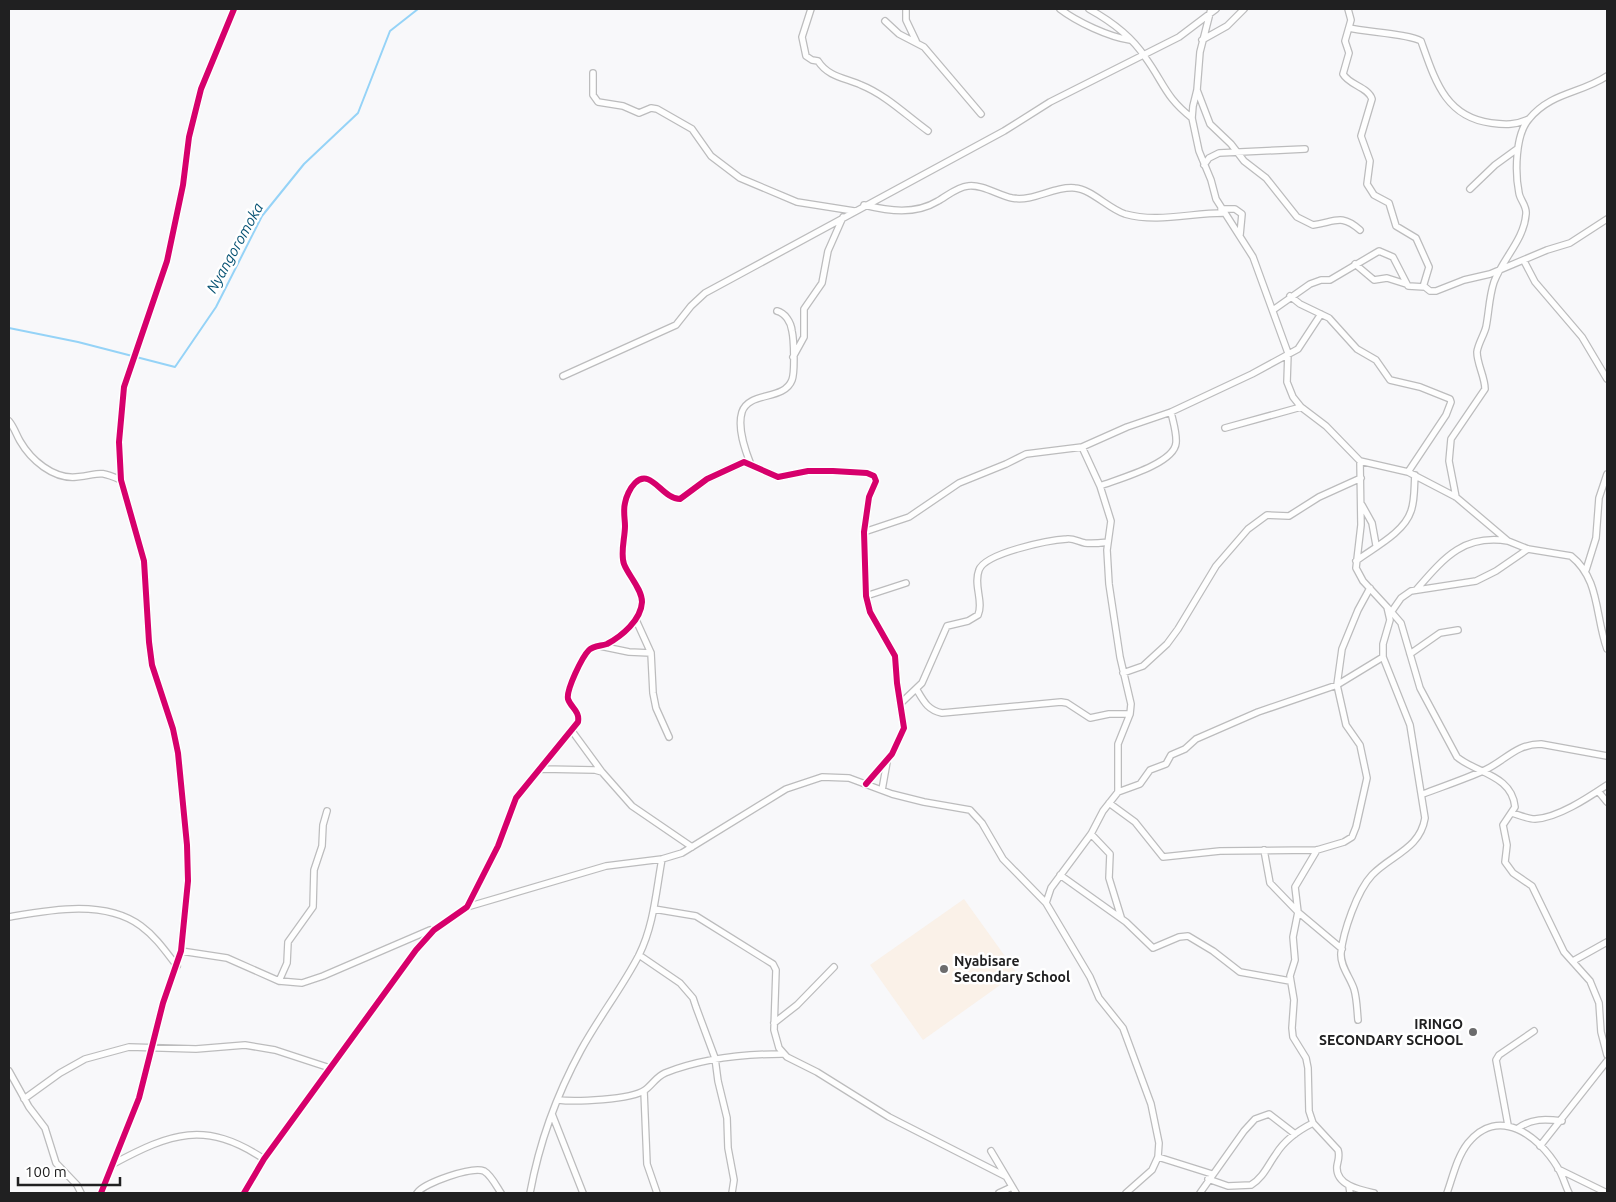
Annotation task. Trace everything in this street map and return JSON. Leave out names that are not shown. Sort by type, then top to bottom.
[{"type":"street","points":[[101,1193],[139,1098],[163,1003],[182,951],[188,873],[178,753],[173,729],[152,665],[144,561],[121,480],[119,442],[124,386],[168,262],[183,184],[189,137],[201,90],[234,9]]},
{"type":"street","points":[[812,9],[802,37],[806,56],[818,61],[830,74],[861,85],[886,99],[928,131]]},
{"type":"street","points":[[906,9],[906,20],[916,42]]},
{"type":"street","points":[[1060,9],[1074,19],[1103,32],[1130,40]]},
{"type":"street","points":[[1089,9],[1130,40],[1145,56],[1171,99],[1192,118]]},
{"type":"street","points":[[563,376],[676,325],[691,306],[705,293],[864,205],[1004,132],[1050,102],[1145,56],[1179,37],[1216,9]]},
{"type":"street","points":[[1202,40],[1227,26],[1244,9]]},
{"type":"street","points":[[1348,9],[1351,15],[1345,40],[1348,53],[1344,76],[1370,94],[1372,99],[1361,136],[1370,161],[1367,184],[1374,195],[1389,203],[1396,226],[1412,234],[1418,241],[1429,266],[1423,287]]},
{"type":"street","points":[[1210,12],[1202,40],[1192,118],[1204,165],[1222,211],[1240,235],[1253,257],[1273,310],[1288,356],[1287,382],[1293,397],[1301,407],[1326,426],[1360,461],[1408,472],[1456,497],[1508,541]]},
{"type":"street","points":[[885,21],[899,34],[916,42],[930,53],[981,114]]},
{"type":"street","points":[[1349,28],[1394,36],[1410,36],[1422,41],[1435,81],[1463,116],[1475,121],[1508,125],[1516,124],[1529,119],[1553,98],[1587,87],[1607,76]]},
{"type":"street","points":[[593,73],[593,95],[596,100],[623,106],[639,113],[651,108],[657,109],[692,129],[710,156],[740,178],[797,202],[854,211]]},
{"type":"street","points":[[1197,90],[1210,124],[1244,161],[1266,178],[1290,210],[1305,222],[1313,225],[1339,219],[1352,223],[1360,230]]},
{"type":"street","points":[[1456,497],[1449,450],[1456,430],[1485,389],[1477,353],[1486,326],[1492,290],[1499,270],[1517,242],[1525,224],[1526,211],[1518,193],[1517,149],[1520,136],[1529,119]]},
{"type":"street","points":[[1204,165],[1214,155],[1236,151],[1263,152],[1305,149]]},
{"type":"street","points":[[1470,189],[1495,165],[1517,149]]},
{"type":"street","points":[[864,205],[901,212],[919,209],[935,203],[959,188],[968,186],[978,186],[1018,198],[1034,198],[1067,188],[1082,189],[1124,214],[1138,216],[1172,218],[1235,209],[1242,214],[1240,235]]},
{"type":"street","points":[[793,358],[804,338],[802,315],[822,283],[828,251],[842,217]]},
{"type":"street","points":[[1355,264],[1374,280],[1387,278],[1406,284],[1411,288],[1423,287],[1436,291],[1524,261],[1580,239],[1607,219]]},
{"type":"street","points":[[1273,310],[1290,296],[1316,281],[1330,280],[1382,250],[1393,257],[1406,284]]},
{"type":"street","points":[[1524,261],[1536,282],[1582,337],[1607,379]]},
{"type":"street","points":[[1290,296],[1336,324],[1357,349],[1376,360],[1390,380],[1420,387],[1450,398],[1451,402],[1446,415],[1408,472]]},
{"type":"street","points":[[751,465],[742,434],[742,411],[750,402],[774,394],[790,384],[793,379],[792,328],[785,316],[776,311]]},
{"type":"street","points":[[864,532],[909,517],[959,483],[1026,454],[1082,447],[1127,427],[1171,412],[1288,356],[1298,349],[1321,314]]},
{"type":"street","points":[[1225,428],[1301,407]]},
{"type":"street","points":[[1100,486],[1131,475],[1166,458],[1173,452],[1176,436],[1171,412]]},
{"type":"street","points":[[9,421],[24,448],[44,467],[55,473],[76,477],[103,473],[121,480]]},
{"type":"street","points":[[1082,447],[1100,486],[1111,521],[1112,528],[1108,542],[1109,584],[1131,704],[1130,714],[1118,744],[1118,792]]},
{"type":"street","points":[[1360,461],[1362,504],[1356,561],[1358,574],[1401,623],[1424,695],[1452,749],[1463,762],[1484,770],[1498,780],[1512,795],[1515,807],[1503,825],[1507,845],[1505,862],[1507,867],[1532,886],[1564,952],[1590,981],[1599,1003],[1603,1044],[1607,1055]]},
{"type":"street","points":[[467,907],[498,846],[516,798],[572,731],[578,718],[568,699],[569,688],[589,650],[600,646],[627,630],[636,620],[641,608],[642,598],[624,564],[622,556],[625,529],[624,508],[633,486],[640,480],[646,479],[654,482],[671,499],[680,499],[711,476],[721,474],[741,463],[751,465],[778,477],[808,471],[833,471],[874,476],[876,481],[869,497],[864,532],[866,596],[873,618],[895,656],[896,683],[901,703],[903,732],[887,762],[866,784]]},
{"type":"street","points":[[1586,570],[1596,538],[1599,498],[1607,474]]},
{"type":"street","points":[[1356,561],[1397,530],[1409,518],[1412,509],[1415,475]]},
{"type":"street","points":[[1124,673],[1144,666],[1167,644],[1216,566],[1248,529],[1267,515],[1289,516],[1319,497],[1360,478]]},
{"type":"street","points":[[1362,504],[1372,523],[1376,545]]},
{"type":"street","points":[[901,703],[917,690],[926,676],[946,628],[952,623],[972,619],[979,613],[977,580],[983,563],[1025,547],[1069,538],[1089,543],[1108,542]]},
{"type":"street","points":[[1416,590],[1445,558],[1467,544],[1488,539],[1508,541],[1528,549],[1571,556],[1586,570],[1594,591],[1599,625],[1607,649]]},
{"type":"street","points":[[1358,1020],[1355,992],[1343,965],[1342,949],[1361,890],[1381,867],[1414,844],[1424,829],[1425,818],[1423,794],[1410,725],[1383,657],[1383,644],[1390,620],[1390,609],[1406,594],[1416,590],[1448,587],[1476,581],[1496,571],[1528,549]]},
{"type":"street","points":[[866,596],[906,584]]},
{"type":"street","points":[[1109,803],[1134,822],[1163,857],[1220,851],[1317,850],[1344,842],[1352,837],[1366,786],[1366,770],[1362,751],[1346,724],[1337,685],[1342,649],[1358,610],[1370,588]]},
{"type":"street","points":[[636,620],[652,653],[653,693],[656,708],[669,737]]},
{"type":"street","points":[[1410,654],[1440,633],[1458,630]]},
{"type":"street","points":[[600,646],[629,652],[652,653]]},
{"type":"street","points":[[1046,903],[1047,895],[1092,834],[1109,803],[1118,792],[1143,782],[1150,770],[1166,764],[1171,755],[1186,748],[1196,740],[1258,712],[1337,685],[1383,657]]},
{"type":"street","points":[[917,690],[925,705],[942,713],[1067,702],[1090,718],[1109,714],[1130,714]]},
{"type":"street","points":[[572,731],[602,772],[632,806],[692,847]]},
{"type":"street","points":[[1423,794],[1484,770],[1510,752],[1530,744],[1541,744],[1607,756]]},
{"type":"street","points":[[882,790],[887,762]]},
{"type":"street","points":[[541,769],[595,770],[602,772]]},
{"type":"street","points":[[244,1193],[264,1159],[330,1068],[416,950],[437,928],[467,907],[606,866],[662,859],[692,847],[777,794],[799,783],[822,777],[836,776],[924,802],[970,810],[982,823],[1004,859],[1046,903],[1083,965],[1099,998],[1126,1034],[1151,1104],[1159,1143],[1158,1157],[1152,1170],[1126,1193]]},
{"type":"street","points":[[1512,813],[1534,819],[1541,818],[1579,803],[1607,785]]},
{"type":"street","points":[[1598,791],[1607,802]]},
{"type":"street","points":[[279,981],[287,963],[288,942],[313,907],[314,870],[322,846],[323,825],[327,811]]},
{"type":"street","points":[[1092,834],[1110,854],[1110,878],[1121,918]]},
{"type":"street","points":[[1264,850],[1270,883],[1298,912],[1342,949]]},
{"type":"street","points":[[1317,850],[1296,887],[1298,912],[1293,937],[1295,960],[1290,981],[1294,1000],[1293,1037],[1306,1058],[1309,1111],[1312,1123],[1338,1150],[1337,1171],[1343,1181],[1349,1186],[1374,1193]]},
{"type":"street","points":[[530,1193],[552,1114],[558,1100],[581,1050],[639,955],[654,908],[662,859]]},
{"type":"street","points":[[1060,875],[1121,918],[1153,948],[1178,937],[1188,936],[1213,951],[1240,972],[1290,981]]},
{"type":"street","points":[[9,917],[70,908],[115,914],[141,926],[162,946],[177,966]]},
{"type":"street","points":[[654,908],[696,916],[773,964],[776,970],[774,1023],[776,1040],[782,1054]]},
{"type":"street","points":[[182,951],[227,958],[279,981],[302,983],[437,928]]},
{"type":"street","points":[[1573,961],[1607,942]]},
{"type":"street","points":[[639,955],[670,975],[688,992],[715,1058],[727,1125],[728,1148],[734,1180],[732,1193]]},
{"type":"street","points":[[774,1023],[797,1005],[834,967]]},
{"type":"street","points":[[1508,1125],[1496,1060],[1499,1055],[1534,1032]]},
{"type":"street","points":[[24,1099],[60,1073],[85,1059],[129,1047],[196,1049],[245,1046],[275,1050],[330,1068]]},
{"type":"street","points":[[558,1100],[589,1100],[629,1095],[644,1090],[663,1074],[715,1058],[750,1054],[782,1054],[817,1072],[889,1117],[1005,1176]]},
{"type":"street","points":[[1540,1146],[1562,1121],[1607,1061]]},
{"type":"street","points":[[9,1072],[24,1099],[45,1128],[56,1163],[77,1185],[81,1193]]},
{"type":"street","points":[[644,1090],[647,1164],[657,1193]]},
{"type":"street","points":[[552,1114],[583,1193]]},
{"type":"street","points":[[1200,1193],[1244,1131],[1262,1115],[1269,1114],[1276,1118],[1295,1134]]},
{"type":"street","points":[[1518,1128],[1529,1121],[1562,1121]]},
{"type":"street","points":[[1158,1157],[1228,1186],[1251,1185],[1265,1171],[1276,1152],[1295,1134],[1312,1123]]},
{"type":"street","points":[[1448,1193],[1459,1158],[1469,1142],[1495,1125],[1508,1125],[1518,1128],[1540,1146],[1558,1168],[1568,1193]]},
{"type":"street","points":[[113,1165],[160,1141],[183,1134],[201,1134],[234,1142],[264,1159]]},
{"type":"street","points":[[991,1151],[1016,1193]]},
{"type":"street","points":[[1558,1168],[1607,1193]]},
{"type":"street","points":[[417,1193],[425,1185],[481,1170],[486,1172],[501,1193]]},
{"type":"street","points":[[1599,1188],[1607,1185]]},
{"type":"street","points":[[1349,1186],[1350,1193]]},
{"type":"street","points":[[999,1193],[1012,1187]]},
{"type":"shaded area","name":"Nyabisare Secondary School","points":[[964,899],[1017,973],[923,1040],[870,965]]},
{"type":"waterway","name":"Nyangoromoka","points":[[9,328],[78,342],[175,367],[216,307],[262,216],[304,164],[358,113],[390,31],[418,9]]},
{"type":"cycle path","points":[[101,1193],[139,1098],[163,1003],[181,951],[188,881],[187,845],[178,753],[173,729],[152,665],[144,561],[121,480],[119,442],[124,387],[167,261],[183,185],[189,137],[201,89],[234,9]]},
{"type":"cycle path","points":[[244,1193],[264,1159],[416,950],[434,930],[467,907],[498,846],[516,798],[578,722],[577,712],[569,702],[568,695],[582,659],[591,649],[607,644],[619,637],[630,627],[638,615],[641,609],[641,597],[624,564],[623,550],[625,531],[624,509],[628,493],[631,487],[641,479],[652,481],[674,498],[680,499],[707,479],[744,462],[778,477],[808,471],[867,473],[874,476],[876,481],[869,497],[864,532],[866,596],[870,612],[895,656],[904,728],[892,754],[866,784]]},
{"type":"place","name":"Nyabisare Secondary School","points":[[944,969]]},
{"type":"place","name":"IRINGO SECONDARY SCHOOL","points":[[1473,1032]]}]
